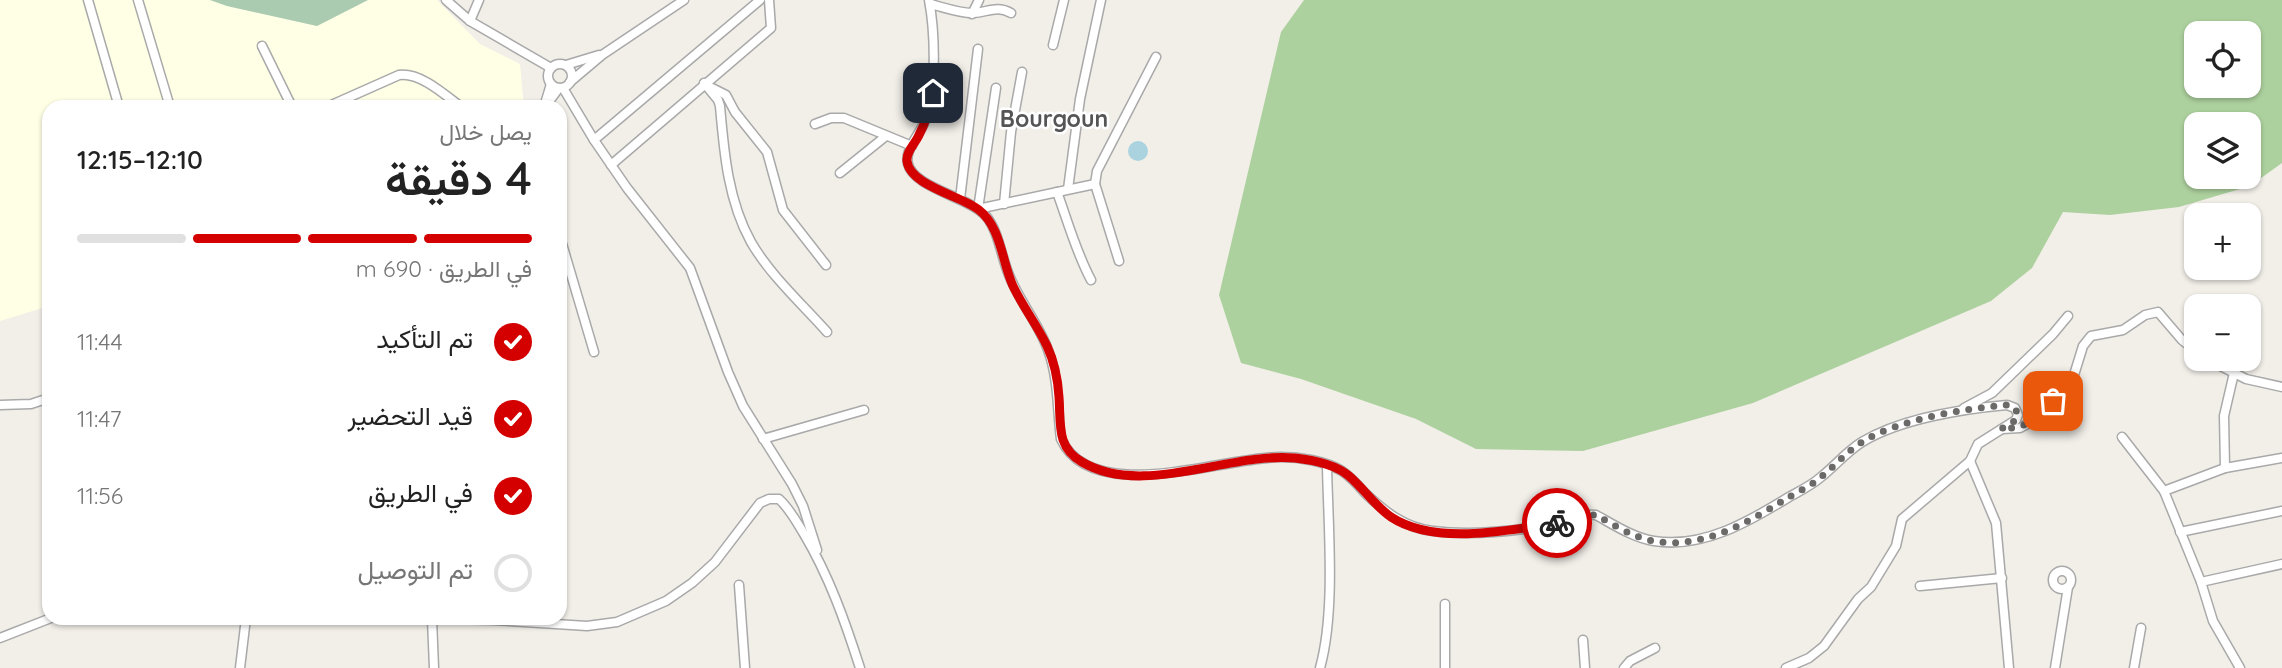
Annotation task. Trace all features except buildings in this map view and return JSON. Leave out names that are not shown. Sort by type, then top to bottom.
[{"type":"street","points":[[88,0],[117,100]]},
{"type":"street","points":[[138,0],[168,100]]},
{"type":"street","points":[[446,0],[470,21],[551,68]]},
{"type":"street","points":[[470,21],[479,0]]},
{"type":"street","points":[[561,85],[684,0]]},
{"type":"street","points":[[594,140],[760,0]]},
{"type":"street","points":[[611,165],[771,28],[769,0]]},
{"type":"street","points":[[972,14],[979,0]]},
{"type":"street","points":[[1053,45],[1064,0]]},
{"type":"street","points":[[1068,189],[1080,99],[1101,0]]},
{"type":"street","points":[[1011,13],[1003,9],[987,9],[972,14],[930,2],[933,93],[925,121],[908,156],[910,169],[933,187],[978,209],[993,227],[1014,288],[1047,347],[1059,396],[1061,439],[1071,455],[1084,464],[1122,476],[1142,476],[1280,457],[1327,465],[1350,477],[1389,516],[1431,531],[1486,532],[1558,523],[1588,514],[1596,515],[1639,538],[1656,542],[1694,541],[1749,521],[1820,478],[1849,451],[1877,435],[1958,411],[2007,405],[2015,408],[2018,415],[2016,420],[1978,444],[1970,461],[1902,519],[1896,546],[1880,576],[1858,599],[1824,646],[1809,658],[1787,668]]},
{"type":"street","points":[[262,46],[289,100]]},
{"type":"street","points":[[960,199],[978,49]]},
{"type":"street","points":[[602,55],[566,65],[560,64],[551,68],[548,76],[561,85],[611,165],[690,268],[743,406],[803,506],[860,668]]},
{"type":"street","points":[[1119,261],[1095,184],[1097,171],[1156,57]]},
{"type":"street","points":[[550,100],[571,73],[566,65]]},
{"type":"street","points":[[1004,204],[1011,132],[1022,72]]},
{"type":"street","points":[[343,100],[398,75],[407,74],[419,78],[451,100]]},
{"type":"street","points":[[704,83],[726,95],[734,112],[767,152],[783,211],[826,265]]},
{"type":"street","points":[[704,83],[720,106],[732,193],[743,227],[764,261],[827,332]]},
{"type":"street","points":[[978,209],[996,88]]},
{"type":"street","points":[[815,124],[831,118],[844,118],[912,146]]},
{"type":"street","points":[[840,173],[886,136]]},
{"type":"street","points":[[978,209],[1095,184]]},
{"type":"street","points":[[1057,192],[1074,237],[1076,252],[1091,280]]},
{"type":"street","points":[[567,260],[594,352]]},
{"type":"street","points":[[2001,429],[2020,428],[2038,418],[2069,384],[2083,346],[2091,336],[2123,330],[2145,315],[2158,312],[2184,342]]},
{"type":"street","points":[[1958,411],[1992,393],[2068,316]]},
{"type":"street","points":[[2230,371],[2282,387]]},
{"type":"street","points":[[2225,468],[2224,415],[2234,373]]},
{"type":"street","points":[[0,405],[31,404],[42,400]]},
{"type":"street","points":[[763,439],[864,410]]},
{"type":"street","points":[[2122,437],[2164,491],[2219,635],[2240,668]]},
{"type":"street","points":[[2164,491],[2225,468],[2282,458]]},
{"type":"street","points":[[1970,461],[1996,523],[2009,668]]},
{"type":"street","points":[[1320,668],[1327,633],[1327,465]]},
{"type":"street","points":[[567,624],[594,626],[617,622],[641,614],[666,601],[708,569],[760,503],[769,499],[779,499],[788,507],[821,563]]},
{"type":"street","points":[[2180,532],[2282,511]]},
{"type":"street","points":[[2201,582],[2282,564]]},
{"type":"street","points":[[1920,586],[2002,578]]},
{"type":"street","points":[[739,586],[745,668]]},
{"type":"street","points":[[2056,668],[2068,587]]},
{"type":"street","points":[[1445,604],[1445,668]]},
{"type":"street","points":[[0,638],[42,622]]},
{"type":"street","points":[[240,668],[245,625]]},
{"type":"street","points":[[432,625],[434,668]]},
{"type":"street","points":[[2134,668],[2141,628]]},
{"type":"street","points":[[1583,640],[1585,668]]},
{"type":"street","points":[[1623,668],[1655,648]]},
{"type":"shaded area","points":[[0,0],[210,0],[317,26],[368,0],[437,0],[480,44],[520,64],[523,100],[42,100],[42,308],[0,321]]},
{"type":"shaded area","points":[[210,0],[368,0],[317,26]]},
{"type":"green space","points":[[1304,0],[2282,0],[2282,163],[2261,178],[2261,112],[2184,112],[2184,189],[2240,189],[2184,203],[2179,207],[2110,215],[2063,212],[2032,268],[1991,301],[1753,403],[1583,451],[1476,449],[1416,419],[1301,379],[1241,363],[1219,295],[1281,32]]},
{"type":"water","points":[[1138,141],[1145,144],[1148,151],[1145,158],[1138,161],[1131,158],[1128,151],[1131,144]]},
{"type":"way so far","points":[[1557,523],[1579,515],[1596,515],[1639,538],[1656,542],[1694,541],[1725,532],[1749,521],[1820,478],[1849,451],[1877,435],[1948,412],[2007,405],[2015,408],[2018,415],[2016,420],[2001,429],[2020,428],[2038,418],[2053,401]]},
{"type":"district","name":"Bourgoun","points":[[1054,118]]},
{"type":"route","points":[[933,93],[925,121],[910,149],[907,163],[922,180],[978,209],[993,227],[1014,288],[1047,347],[1059,396],[1061,439],[1071,455],[1084,464],[1122,476],[1142,476],[1247,460],[1298,458],[1343,471],[1389,516],[1431,531],[1486,532],[1557,523]]}]
